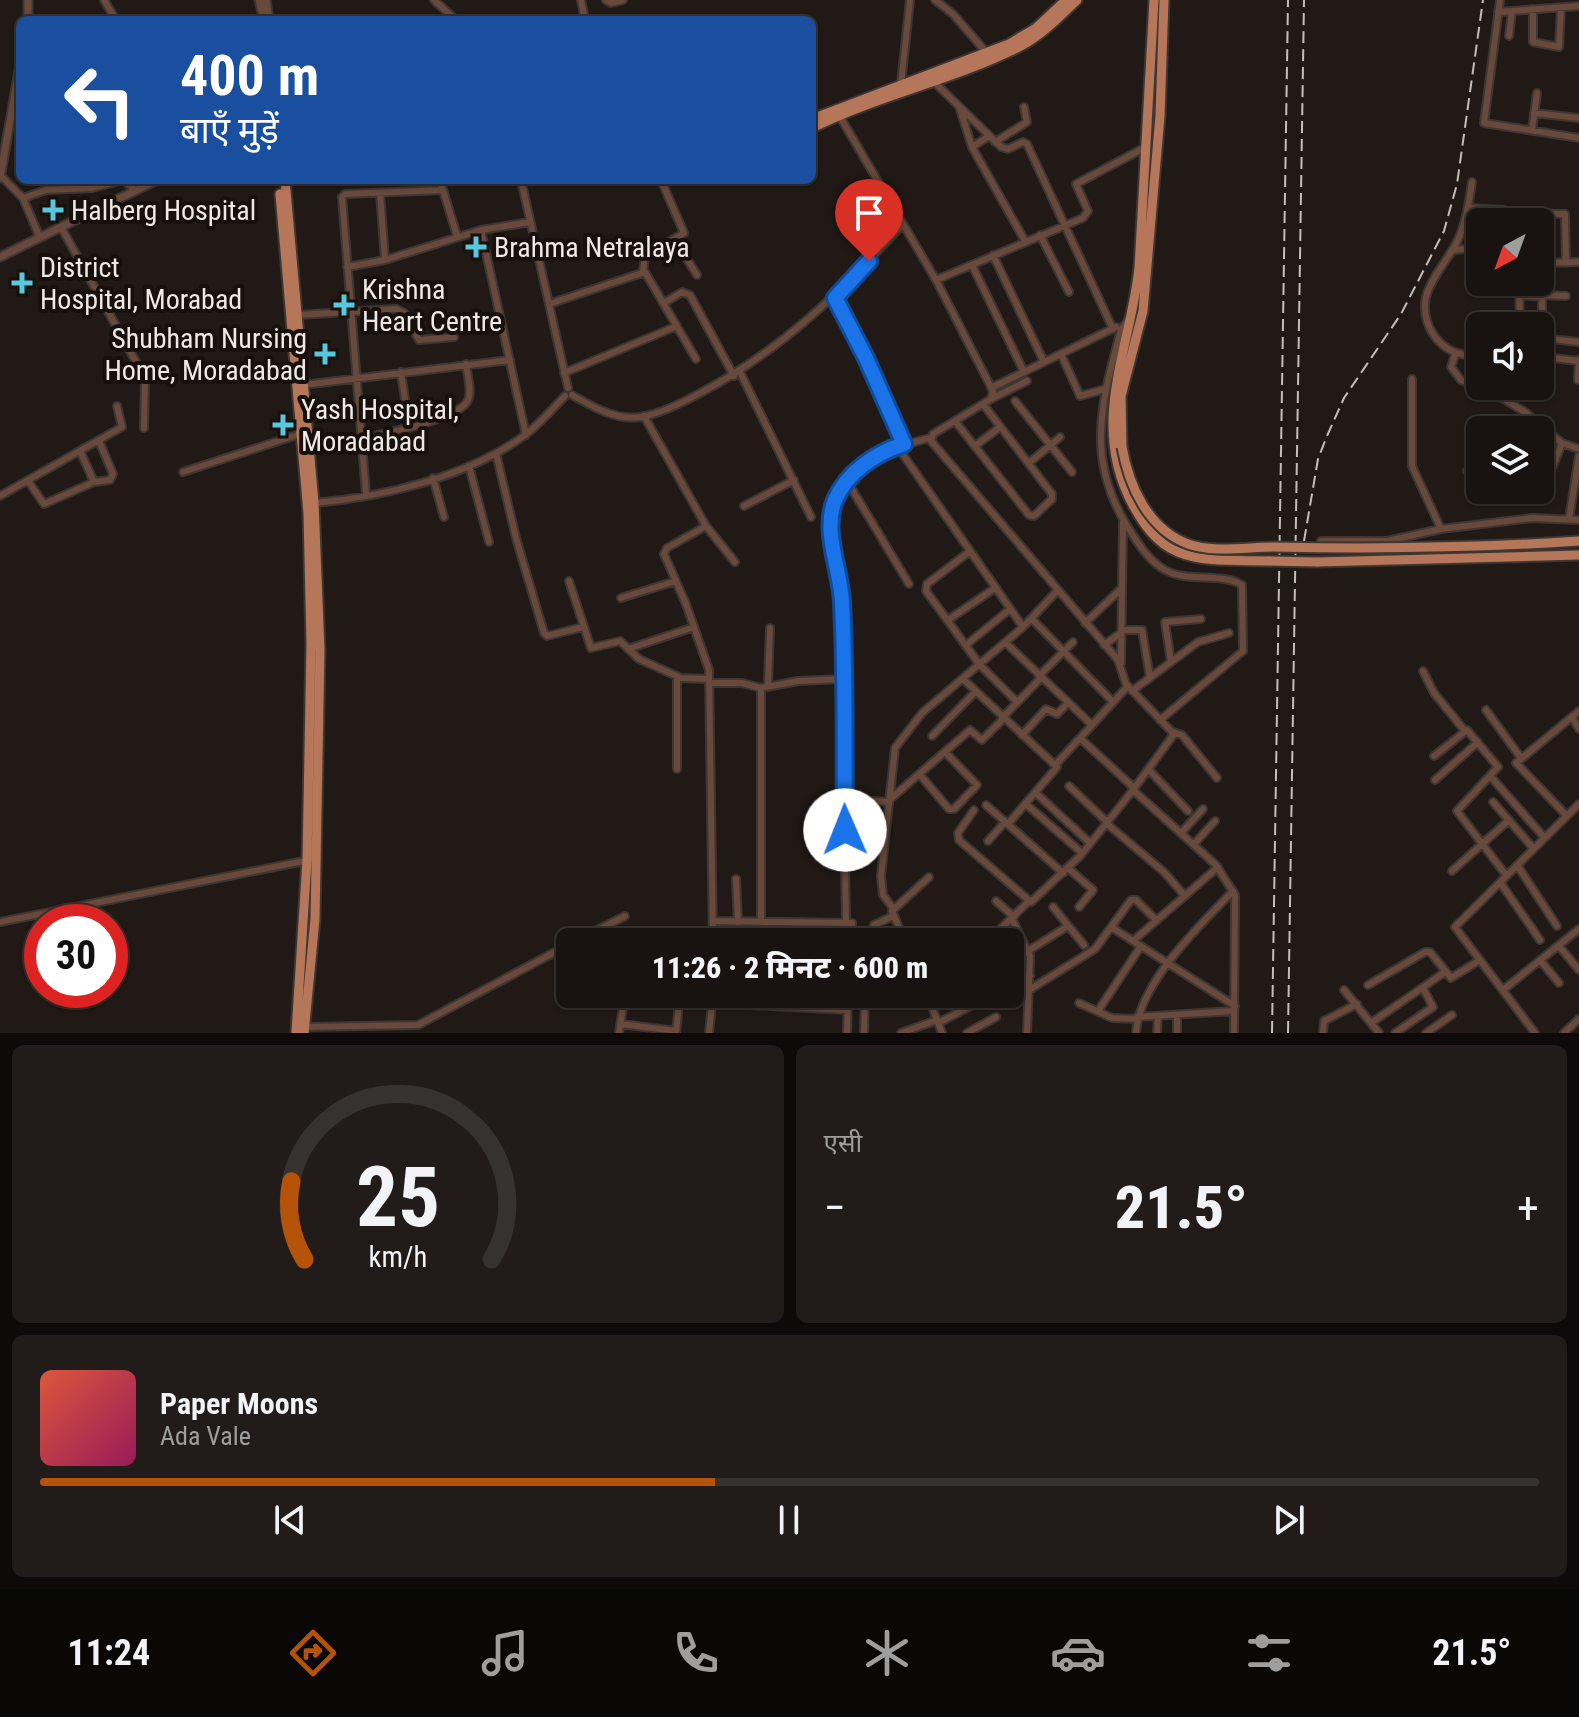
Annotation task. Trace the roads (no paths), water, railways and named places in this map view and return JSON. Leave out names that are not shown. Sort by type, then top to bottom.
[{"type":"main road","points":[[816,125],[838,111],[901,84],[1022,38],[1066,0]]},
{"type":"main road","points":[[816,118],[932,80],[1020,46],[1046,29],[1077,0]]},
{"type":"main road","points":[[1154,0],[1146,147],[1143,311],[1120,407],[1118,448],[1149,515],[1165,530],[1196,546],[1384,549],[1579,541]]},
{"type":"main road","points":[[1164,0],[1160,116],[1146,220],[1111,411],[1125,491],[1142,523],[1165,545],[1189,556],[1333,562],[1579,555]]},
{"type":"main road","points":[[282,184],[298,315],[314,503],[320,650],[312,859]]},
{"type":"main road","points":[[282,184],[308,513],[311,644],[315,919],[301,1031]]},
{"type":"street","points":[[434,0],[452,16]]},
{"type":"street","points":[[606,0],[623,0]]},
{"type":"street","points":[[901,84],[910,0]]},
{"type":"street","points":[[935,0],[953,14],[986,52]]},
{"type":"street","points":[[1500,0],[1484,121],[1486,125],[1579,138]]},
{"type":"street","points":[[1498,12],[1579,6]]},
{"type":"street","points":[[1533,9],[1533,42],[1559,47],[1561,8]]},
{"type":"street","points":[[1509,36],[1512,11]]},
{"type":"street","points":[[932,80],[1004,149],[1023,142],[1027,144],[1113,329]]},
{"type":"street","points":[[16,85],[3,149],[1,177],[23,198],[40,238]]},
{"type":"street","points":[[1532,130],[1537,93]]},
{"type":"street","points":[[959,107],[972,147],[1025,241]]},
{"type":"street","points":[[995,142],[1027,122],[1024,107]]},
{"type":"street","points":[[838,111],[936,280],[991,388],[991,399]]},
{"type":"street","points":[[1534,113],[1579,118]]},
{"type":"street","points":[[972,147],[989,136]]},
{"type":"street","points":[[936,280],[1083,218],[1088,211],[1076,184],[1146,147]]},
{"type":"street","points":[[1468,208],[1472,182]]},
{"type":"street","points":[[23,198],[52,189],[112,184]]},
{"type":"street","points":[[129,184],[135,191]]},
{"type":"street","points":[[0,257],[149,184]]},
{"type":"street","points":[[441,184],[457,236]]},
{"type":"street","points":[[522,184],[568,393],[598,411],[644,416],[685,401],[737,374],[835,298],[903,224]]},
{"type":"street","points":[[663,184],[685,231],[645,256],[643,272],[696,359]]},
{"type":"street","points":[[366,494],[354,378],[342,197],[443,190]]},
{"type":"street","points":[[380,193],[385,260]]},
{"type":"street","points":[[1466,213],[1426,302],[1434,336],[1455,355],[1466,355]]},
{"type":"street","points":[[1554,214],[1565,214],[1566,263]]},
{"type":"street","points":[[347,267],[385,260],[481,230],[530,222]]},
{"type":"street","points":[[61,227],[145,378],[144,428]]},
{"type":"street","points":[[481,230],[526,435]]},
{"type":"street","points":[[1040,235],[1069,292]]},
{"type":"street","points":[[675,240],[697,275]]},
{"type":"street","points":[[538,257],[570,245]]},
{"type":"street","points":[[1452,250],[1466,249]]},
{"type":"street","points":[[993,255],[1044,362]]},
{"type":"street","points":[[1554,263],[1579,262]]},
{"type":"street","points":[[972,265],[1024,372]]},
{"type":"street","points":[[549,304],[643,272]]},
{"type":"street","points":[[664,303],[682,292],[690,295],[737,374],[811,517]]},
{"type":"street","points":[[1542,296],[1542,312]]},
{"type":"street","points":[[1554,296],[1566,296]]},
{"type":"street","points":[[835,298],[866,358],[901,445],[969,552],[1023,627]]},
{"type":"street","points":[[298,315],[396,309],[404,313],[419,340],[454,337]]},
{"type":"street","points":[[991,388],[1129,319]]},
{"type":"street","points":[[1129,319],[1121,330],[1099,418],[1102,459],[1109,492],[1142,550],[1166,571],[1242,585],[1243,651],[1160,720]]},
{"type":"street","points":[[564,373],[677,326]]},
{"type":"street","points":[[1554,341],[1579,342]]},
{"type":"street","points":[[1061,354],[1080,396],[1105,389]]},
{"type":"street","points":[[1455,355],[1451,367],[1458,377],[1485,388],[1525,412],[1562,443],[1577,451],[1577,485],[1569,519]]},
{"type":"street","points":[[1554,358],[1579,361],[1578,380]]},
{"type":"street","points":[[303,385],[510,360]]},
{"type":"street","points":[[360,439],[409,428],[465,405],[470,396],[466,364]]},
{"type":"street","points":[[401,372],[409,428]]},
{"type":"street","points":[[1412,379],[1412,466],[1441,529]]},
{"type":"street","points":[[846,923],[842,602],[830,523],[835,502],[847,481],[879,454],[930,438],[991,399],[1027,381]]},
{"type":"street","points":[[314,503],[366,494],[469,466],[526,435],[568,393]]},
{"type":"street","points":[[1015,401],[1072,472]]},
{"type":"street","points":[[955,421],[1032,517],[1053,496],[983,404]]},
{"type":"street","points":[[0,496],[124,425],[117,406]]},
{"type":"street","points":[[644,416],[706,526],[735,562]]},
{"type":"street","points":[[975,446],[1000,427]]},
{"type":"street","points":[[183,472],[300,434]]},
{"type":"street","points":[[1029,463],[1060,437]]},
{"type":"street","points":[[930,438],[1104,645],[1121,668],[1130,688],[1173,732],[1182,735],[1217,778]]},
{"type":"street","points":[[28,481],[44,504],[94,482],[106,482],[113,474],[99,441]]},
{"type":"street","points":[[1554,463],[1562,443]]},
{"type":"street","points":[[80,451],[94,482]]},
{"type":"street","points":[[496,453],[516,538],[544,633],[547,636],[583,627]]},
{"type":"street","points":[[469,466],[489,542]]},
{"type":"street","points":[[433,478],[444,517]]},
{"type":"street","points":[[744,506],[794,480]]},
{"type":"street","points":[[847,481],[879,529],[881,540],[909,584]]},
{"type":"street","points":[[1321,541],[1387,541],[1441,529],[1532,518],[1579,520]]},
{"type":"street","points":[[1121,668],[1123,519]]},
{"type":"street","points":[[706,526],[664,551],[708,665],[713,928]]},
{"type":"street","points":[[969,552],[925,587],[980,665],[1017,702]]},
{"type":"street","points":[[569,581],[591,648],[618,640],[635,658],[677,676],[709,681],[765,687],[842,679]]},
{"type":"street","points":[[621,598],[676,581]]},
{"type":"street","points":[[948,620],[995,588]]},
{"type":"street","points":[[1085,623],[1122,588]]},
{"type":"street","points":[[899,928],[893,908],[883,895],[881,876],[895,748],[922,713],[1006,643],[1058,590]]},
{"type":"street","points":[[966,645],[1010,609]]},
{"type":"street","points":[[1032,619],[1113,702]]},
{"type":"street","points":[[1171,662],[1165,622],[1201,619]]},
{"type":"street","points":[[628,649],[694,627]]},
{"type":"street","points":[[761,922],[765,687],[770,628]]},
{"type":"street","points":[[1104,645],[1122,631],[1142,630],[1150,678]]},
{"type":"street","points":[[988,841],[1036,793],[1057,768],[1056,764],[1113,702],[1204,639],[1229,633]]},
{"type":"street","points":[[845,799],[887,802],[921,776],[970,730],[982,740],[1073,642]]},
{"type":"street","points":[[1006,643],[1092,725]]},
{"type":"street","points":[[1423,671],[1434,693],[1498,767],[1457,811],[1506,875]]},
{"type":"street","points":[[677,676],[677,769]]},
{"type":"street","points":[[963,679],[1056,764]]},
{"type":"street","points":[[932,736],[975,692]]},
{"type":"street","points":[[1022,735],[1046,709],[1057,714],[1068,703]]},
{"type":"street","points":[[1486,710],[1521,758]]},
{"type":"street","points":[[1567,816],[1517,765],[1521,758],[1579,711]]},
{"type":"street","points":[[1572,717],[1579,729]]},
{"type":"street","points":[[1434,756],[1465,731]]},
{"type":"street","points":[[1002,928],[1082,853],[1149,770],[1174,736],[1173,732]]},
{"type":"street","points":[[1080,738],[1218,867],[1233,891],[1234,1033]]},
{"type":"street","points":[[1435,780],[1478,742]]},
{"type":"street","points":[[921,776],[949,809],[954,809],[977,785],[946,753]]},
{"type":"street","points":[[1149,770],[1188,811]]},
{"type":"street","points":[[1491,777],[1544,837]]},
{"type":"street","points":[[1069,786],[1164,872],[1185,896]]},
{"type":"street","points":[[1036,793],[1090,843]]},
{"type":"street","points":[[1493,802],[1533,848]]},
{"type":"street","points":[[1026,804],[1082,853]]},
{"type":"street","points":[[1535,1033],[1455,927],[1579,804]]},
{"type":"street","points":[[986,805],[1093,890],[1079,907]]},
{"type":"street","points":[[1181,833],[1203,809]]},
{"type":"street","points":[[974,810],[958,833],[959,840],[1029,901]]},
{"type":"street","points":[[1452,871],[1509,820]]},
{"type":"street","points":[[1194,844],[1215,821]]},
{"type":"street","points":[[0,922],[312,859]]},
{"type":"street","points":[[1517,865],[1557,926]]},
{"type":"street","points":[[1133,941],[1218,867]]},
{"type":"street","points":[[893,908],[929,877]]},
{"type":"street","points":[[736,879],[738,922]]},
{"type":"street","points":[[1500,882],[1540,940]]},
{"type":"street","points":[[1136,1033],[1137,1018],[1170,964],[1191,934],[1233,891]]},
{"type":"street","points":[[1029,990],[1095,949],[1133,899],[1156,920]]},
{"type":"street","points":[[996,901],[1013,918],[1028,951],[1027,1033]]},
{"type":"street","points":[[1053,907],[1084,945]]},
{"type":"street","points":[[601,928],[625,916]]},
{"type":"street","points":[[872,928],[893,916]]},
{"type":"street","points":[[713,921],[852,923],[852,928]]},
{"type":"street","points":[[1028,951],[1068,926]]},
{"type":"street","points":[[1111,927],[1234,1009]]},
{"type":"street","points":[[1503,990],[1578,931]]},
{"type":"street","points":[[1098,1011],[1141,946]]},
{"type":"street","points":[[1559,946],[1579,970]]},
{"type":"street","points":[[301,1031],[418,1025],[556,952]]},
{"type":"street","points":[[1368,985],[1425,952],[1430,952],[1453,978],[1480,960]]},
{"type":"street","points":[[1540,960],[1559,983]]},
{"type":"street","points":[[1364,1033],[1445,972]]},
{"type":"street","points":[[1024,979],[1030,976]]},
{"type":"street","points":[[1395,1033],[1433,1007],[1423,988]]},
{"type":"street","points":[[1344,990],[1375,1027]]},
{"type":"street","points":[[1079,1003],[1112,1018],[1234,1009]]},
{"type":"street","points":[[1323,1033],[1324,1021],[1357,1004]]},
{"type":"street","points":[[619,1033],[623,1008]]},
{"type":"street","points":[[621,1024],[676,1032],[679,1008]]},
{"type":"street","points":[[709,1033],[712,1008]]},
{"type":"street","points":[[808,1008],[847,1010],[847,1033]]},
{"type":"street","points":[[864,1008],[864,1033]]},
{"type":"street","points":[[932,1008],[942,1033]]},
{"type":"street","points":[[901,1033],[938,1022],[966,1008]]},
{"type":"street","points":[[1177,1015],[1177,1033]]},
{"type":"street","points":[[1426,1033],[1452,1015]]},
{"type":"street","points":[[1157,1033],[1158,1016]]},
{"type":"street","points":[[967,1033],[996,1017]]},
{"type":"street","points":[[1564,1033],[1579,1019]]},
{"type":"street","points":[[1439,1024],[1446,1033]]},
{"type":"railway","points":[[1272,1033],[1288,0]]},
{"type":"railway","points":[[1288,1033],[1304,0]]},
{"type":"railway","points":[[1304,541],[1318,459],[1344,398],[1401,314],[1444,231],[1457,184],[1483,0]]},
{"type":"place","name":"Halberg Hospital","points":[[53,210]]},
{"type":"place","name":"Brahma Netralaya","points":[[476,247]]},
{"type":"place","name":"District Hospital, Morabad","points":[[22,283]]},
{"type":"place","name":"Krishna Heart Centre","points":[[344,305]]},
{"type":"place","name":"Shubham Nursing Home, Moradabad","points":[[325,354]]},
{"type":"place","name":"Yash Hospital, Moradabad","points":[[283,425]]}]
